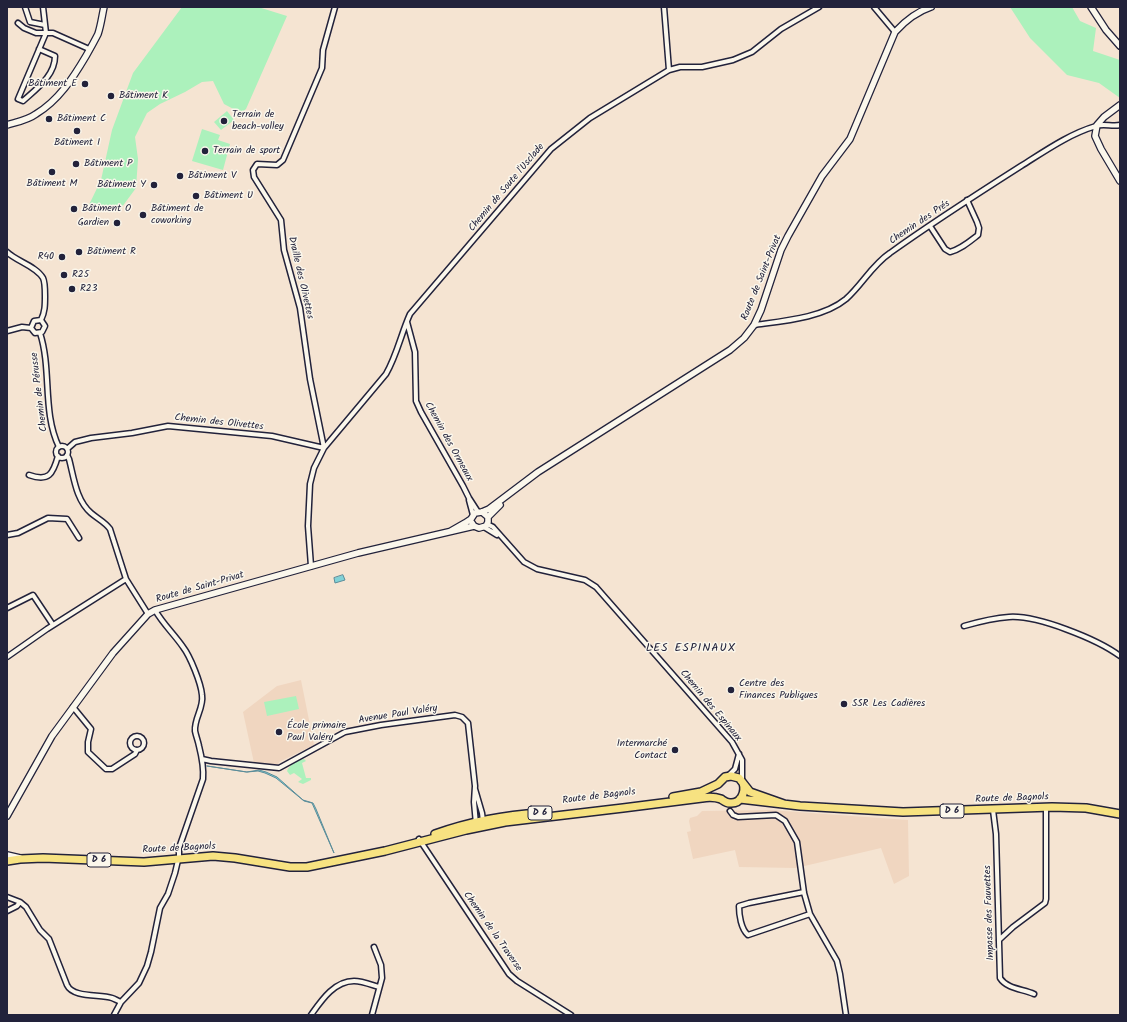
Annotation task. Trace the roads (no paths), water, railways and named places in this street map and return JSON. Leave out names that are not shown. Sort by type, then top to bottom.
[{"type":"main road","points":[[728,776],[735,777],[742,782],[744,791],[740,800],[732,803],[723,800],[717,792],[718,784],[722,779],[728,776]]},
{"type":"main road","name":"D 6","points":[[742,782],[750,792],[784,804]]},
{"type":"main road","name":"D 6","points":[[663,801],[701,792],[718,784]]},
{"type":"main road","name":"D 6","points":[[663,801],[711,797],[723,800]]},
{"type":"main road","name":"D 6","points":[[740,800],[784,804]]},
{"type":"main road","name":"Route de Bagnols","points":[[7,861],[20,858],[67,858],[144,862],[202,857],[225,857],[290,867],[307,867],[375,852],[479,824],[517,817],[663,801]]},
{"type":"main road","name":"Route de Bagnols","points":[[784,804],[903,812],[1046,807],[1086,808],[1120,814]]},
{"type":"street","points":[[25,7],[30,22],[45,25]]},
{"type":"street","points":[[39,49],[55,56],[55,63],[47,78],[23,101],[18,100],[39,49],[46,33],[43,7]]},
{"type":"street","points":[[7,124],[36,114],[52,101],[74,77],[98,34],[104,7]]},
{"type":"street","name":"Draille des Olivettes","points":[[324,448],[311,386],[300,308],[284,250],[281,220],[254,177],[253,170],[257,164],[277,165],[283,160],[322,68],[323,50],[335,7]]},
{"type":"street","points":[[664,7],[669,70]]},
{"type":"street","name":"Chemin de Soute l'Usclade","points":[[324,448],[386,374],[393,362],[410,314],[551,149],[590,118],[669,70],[702,67],[733,60],[752,52],[781,29],[819,7]]},
{"type":"street","points":[[874,7],[895,32]]},
{"type":"street","name":"Route de Saint-Privat","points":[[451,532],[476,514],[506,497],[538,472],[730,350],[744,338],[754,325],[761,310],[781,250],[788,236],[822,176],[850,139],[895,32],[902,24],[920,11],[930,7]]},
{"type":"street","points":[[1091,7],[1106,30],[1120,46]]},
{"type":"street","points":[[18,23],[24,28],[36,33],[53,33],[89,49]]},
{"type":"street","points":[[1120,104],[1097,125],[1095,136],[1120,181]]},
{"type":"street","points":[[1097,125],[1120,125]]},
{"type":"street","name":"Chemin des Prés","points":[[754,325],[776,322],[830,310],[846,298],[869,272],[888,254],[967,200],[1064,140],[1097,125]]},
{"type":"street","points":[[930,226],[945,249],[950,252],[965,245],[978,235],[979,228],[967,200]]},
{"type":"street","points":[[7,252],[11,256],[32,268],[43,278],[45,289],[45,312],[41,320]]},
{"type":"street","points":[[31,328],[34,321],[41,320]]},
{"type":"street","points":[[7,330],[22,327],[31,328],[35,333],[40,334],[44,331],[45,326],[41,320]]},
{"type":"street","name":"Chemin des Ormeaux","points":[[407,321],[415,352],[416,401],[463,486],[476,514]]},
{"type":"street","name":"Chemin de Pérusse","points":[[40,334],[43,342],[52,429],[59,447]]},
{"type":"street","name":"Chemin des Olivettes","points":[[67,449],[75,442],[91,438],[132,433],[168,426],[272,436],[324,448]]},
{"type":"street","points":[[29,475],[37,478],[46,478],[49,476],[55,467],[58,456],[56,452],[59,447],[64,446],[67,449],[67,455],[77,491],[83,504],[92,514],[106,522],[110,529],[126,579],[148,614]]},
{"type":"street","points":[[311,566],[308,526],[310,484],[314,468],[324,448]]},
{"type":"street","points":[[58,456],[62,458],[67,455]]},
{"type":"street","name":"Route de Saint-Privat","points":[[7,816],[52,736],[113,653],[148,614],[155,610],[311,566],[474,526],[478,528],[486,523],[506,497]]},
{"type":"street","points":[[476,514],[486,523]]},
{"type":"street","points":[[474,526],[476,514]]},
{"type":"street","points":[[7,535],[18,533],[48,518],[67,519],[79,538]]},
{"type":"street","name":"Chemin des Espinaux","points":[[486,523],[491,530],[504,540],[524,562],[529,565],[537,569],[584,580],[596,587],[725,734],[742,760],[742,782]]},
{"type":"street","points":[[7,657],[53,625],[126,579]]},
{"type":"street","points":[[7,608],[33,595],[53,625]]},
{"type":"street","points":[[114,1015],[121,1002],[139,983],[147,966],[160,908],[168,894],[178,859],[179,848],[203,780],[204,768],[195,732],[196,721],[202,700],[200,685],[187,652],[162,622],[155,610]]},
{"type":"street","points":[[964,626],[996,618],[1025,617],[1067,630],[1105,646],[1120,656]]},
{"type":"street","points":[[73,707],[91,730],[88,742],[88,752],[106,769],[112,769],[135,754],[136,750]]},
{"type":"street","name":"Avenue Paul Valéry","points":[[202,759],[279,768],[345,732],[381,725],[455,715],[462,717],[468,723],[475,786],[482,813],[479,824]]},
{"type":"street","name":"Chemin des Espinaux","points":[[728,776],[735,770],[739,754]]},
{"type":"street","name":"Avenue Paul Valéry","points":[[475,786],[474,802],[479,824]]},
{"type":"street","points":[[723,800],[730,811],[738,817],[776,815],[785,821],[797,842],[804,892],[810,914],[837,961],[846,1015]]},
{"type":"street","points":[[730,811],[733,805],[740,800]]},
{"type":"street","points":[[999,940],[1013,927],[1045,903],[1046,807]]},
{"type":"street","name":"Impasse des Fauvettes","points":[[993,810],[996,834],[1000,978],[1007,985],[1034,994]]},
{"type":"street","name":"Chemin de la Traverse","points":[[420,840],[509,974],[517,981],[571,1015]]},
{"type":"street","points":[[7,854],[20,858]]},
{"type":"street","points":[[804,892],[738,906],[739,913],[745,932],[748,935],[810,914]]},
{"type":"street","points":[[7,896],[20,902],[26,907],[40,930],[48,939],[67,985],[71,990],[81,994],[112,998],[121,1002]]},
{"type":"street","points":[[7,911],[17,906],[20,902]]},
{"type":"street","points":[[372,1015],[382,978],[381,965],[374,947]]},
{"type":"street","points":[[310,1015],[329,992],[342,984],[354,981],[379,987]]},
{"type":"water","points":[[343,575],[345,580],[335,583],[334,578]]},
{"type":"water","points":[[259,770],[277,777],[303,800],[313,803],[334,853],[312,803],[304,801],[276,778],[258,771],[247,772]]},
{"type":"place","name":"Bâtiment E","points":[[85,84]]},
{"type":"place","name":"Bâtiment K","points":[[111,96]]},
{"type":"place","name":"Bâtiment C","points":[[49,119]]},
{"type":"place","name":"Terrain de beach-volley","points":[[224,121]]},
{"type":"place","name":"Bâtiment I","points":[[77,131]]},
{"type":"place","name":"Terrain de sport","points":[[205,151]]},
{"type":"place","name":"Bâtiment P","points":[[76,164]]},
{"type":"place","name":"Bâtiment M","points":[[52,172]]},
{"type":"place","name":"Bâtiment V","points":[[180,176]]},
{"type":"place","name":"Bâtiment Y","points":[[154,185]]},
{"type":"place","name":"Bâtiment U","points":[[196,196]]},
{"type":"place","name":"Bâtiment O","points":[[74,209]]},
{"type":"place","name":"Bâtiment de coworking","points":[[143,215]]},
{"type":"place","name":"Gardien","points":[[117,223]]},
{"type":"place","name":"Bâtiment R","points":[[79,252]]},
{"type":"place","name":"R40","points":[[62,257]]},
{"type":"place","name":"R25","points":[[64,275]]},
{"type":"place","name":"R23","points":[[72,289]]},
{"type":"place","name":"Centre des Finances Publiques","points":[[731,690]]},
{"type":"place","name":"SSR Les Cadières","points":[[844,704]]},
{"type":"place","name":"École primaire Paul Valéry","points":[[279,732]]},
{"type":"place","name":"Intermarché Contact","points":[[675,750]]},
{"type":"district","name":"LES ESPINAUX","points":[[691,649]]}]
